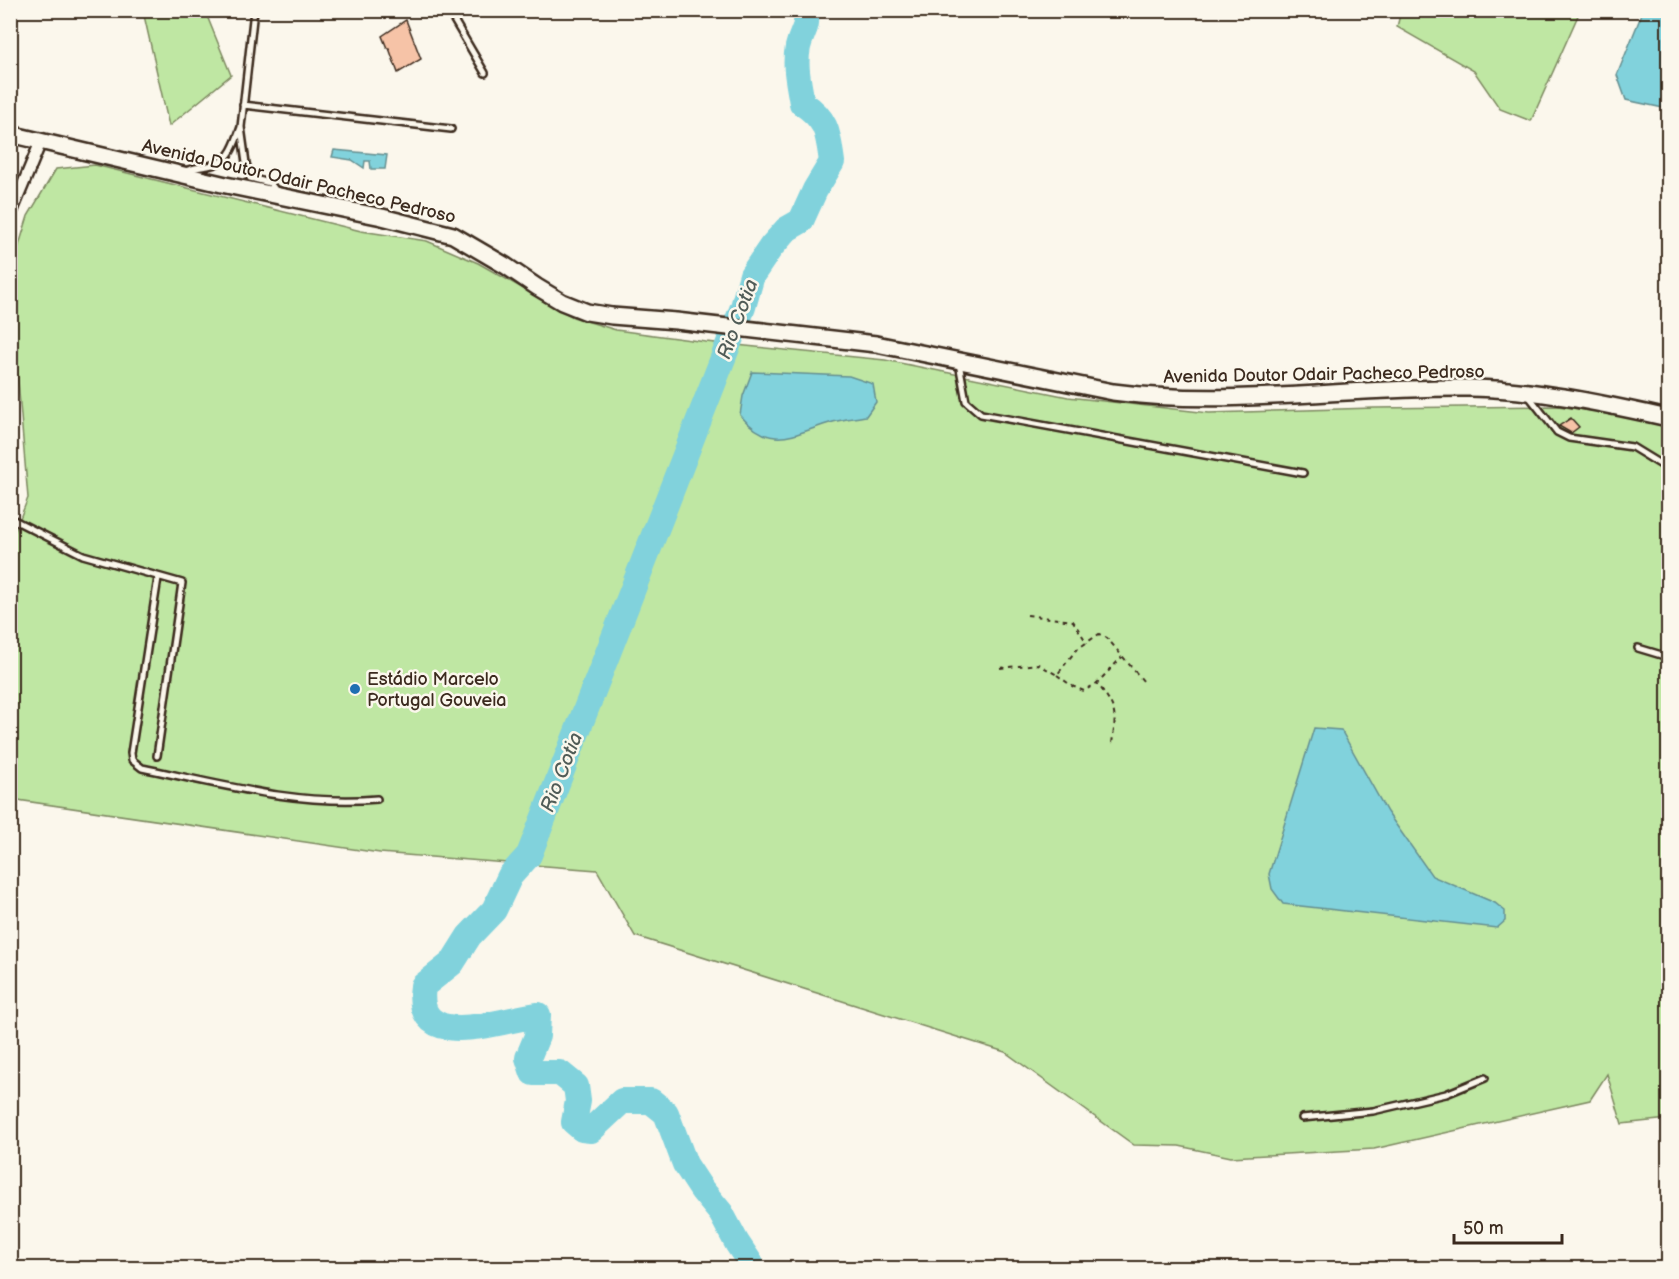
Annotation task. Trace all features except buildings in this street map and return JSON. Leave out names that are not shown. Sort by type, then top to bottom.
[{"type":"main road","name":"Avenida Doutor Odair Pacheco Pedroso","points":[[10,134],[281,197],[424,226],[453,235],[537,287],[587,312],[876,344],[1113,392],[1152,397],[1252,399],[1393,390],[1472,388],[1596,402],[1668,418]]},
{"type":"street","points":[[10,216],[41,141]]},
{"type":"lane","points":[[254,10],[241,128],[246,163],[250,178],[270,183],[281,197]]},
{"type":"lane","points":[[448,10],[485,73]]},
{"type":"lane","points":[[243,105],[451,129]]},
{"type":"lane","points":[[181,174],[192,167],[209,166],[223,161],[232,153],[241,128]]},
{"type":"lane","points":[[959,361],[966,401],[981,414],[1302,473]]},
{"type":"lane","points":[[1527,393],[1557,432],[1569,438],[1632,447],[1668,469]]},
{"type":"lane","points":[[10,518],[83,555],[182,583],[157,756]]},
{"type":"lane","points":[[158,578],[131,753],[132,760],[142,768],[217,785],[288,797],[351,802],[377,799]]},
{"type":"lane","points":[[1638,648],[1668,657]]},
{"type":"lane","points":[[1302,1118],[1373,1111],[1446,1094],[1485,1078]]},
{"type":"path","points":[[1027,615],[1073,621],[1087,643]]},
{"type":"path","points":[[1057,675],[1076,650],[1099,634],[1107,638],[1144,682]]},
{"type":"path","points":[[999,668],[1038,664],[1084,692],[1097,683],[1122,657]]},
{"type":"path","points":[[1097,683],[1113,705],[1116,723],[1112,743]]},
{"type":"green space","points":[[1401,10],[1580,11],[1531,121],[1500,109],[1474,71],[1397,27]]},
{"type":"green space","points":[[143,11],[205,11],[231,75],[169,126]]},
{"type":"green space","points":[[95,165],[361,231],[427,241],[478,263],[573,317],[616,330],[706,342],[885,360],[1068,397],[1209,413],[1558,406],[1668,422],[1668,1119],[1622,1124],[1607,1074],[1590,1100],[1374,1149],[1231,1157],[1179,1146],[1134,1145],[1005,1052],[635,936],[597,870],[380,853],[11,799],[11,541],[28,498],[11,299],[11,271],[28,216],[56,169]]},
{"type":"water","points":[[1643,11],[1668,11],[1668,109],[1626,100],[1617,75]]},
{"type":"water","points":[[334,150],[387,155],[385,169],[371,169],[370,161],[365,161],[364,168],[352,160],[332,157]]},
{"type":"water","points":[[752,372],[849,376],[873,384],[876,402],[866,416],[833,422],[795,435],[773,437],[752,427],[740,415],[743,396]]},
{"type":"water","points":[[1314,728],[1341,730],[1387,812],[1432,876],[1495,903],[1505,911],[1505,921],[1497,928],[1283,904],[1272,889],[1269,874]]},
{"type":"waterway","name":"Rio Cotia","points":[[750,1268],[751,1264],[721,1213],[685,1164],[666,1113],[651,1101],[622,1101],[591,1130],[582,1129],[574,1122],[578,1101],[576,1086],[560,1073],[533,1073],[528,1058],[537,1036],[538,1015],[483,1026],[446,1027],[432,1020],[424,1007],[423,986],[452,963],[469,936],[494,910],[510,876],[529,855],[743,307],[752,275],[771,247],[787,229],[801,221],[815,190],[832,162],[822,122],[811,109],[802,103],[797,54],[805,26],[806,10]]},
{"type":"place","name":"Estádio Marcelo Portugal Gouveia","points":[[355,689]]}]
